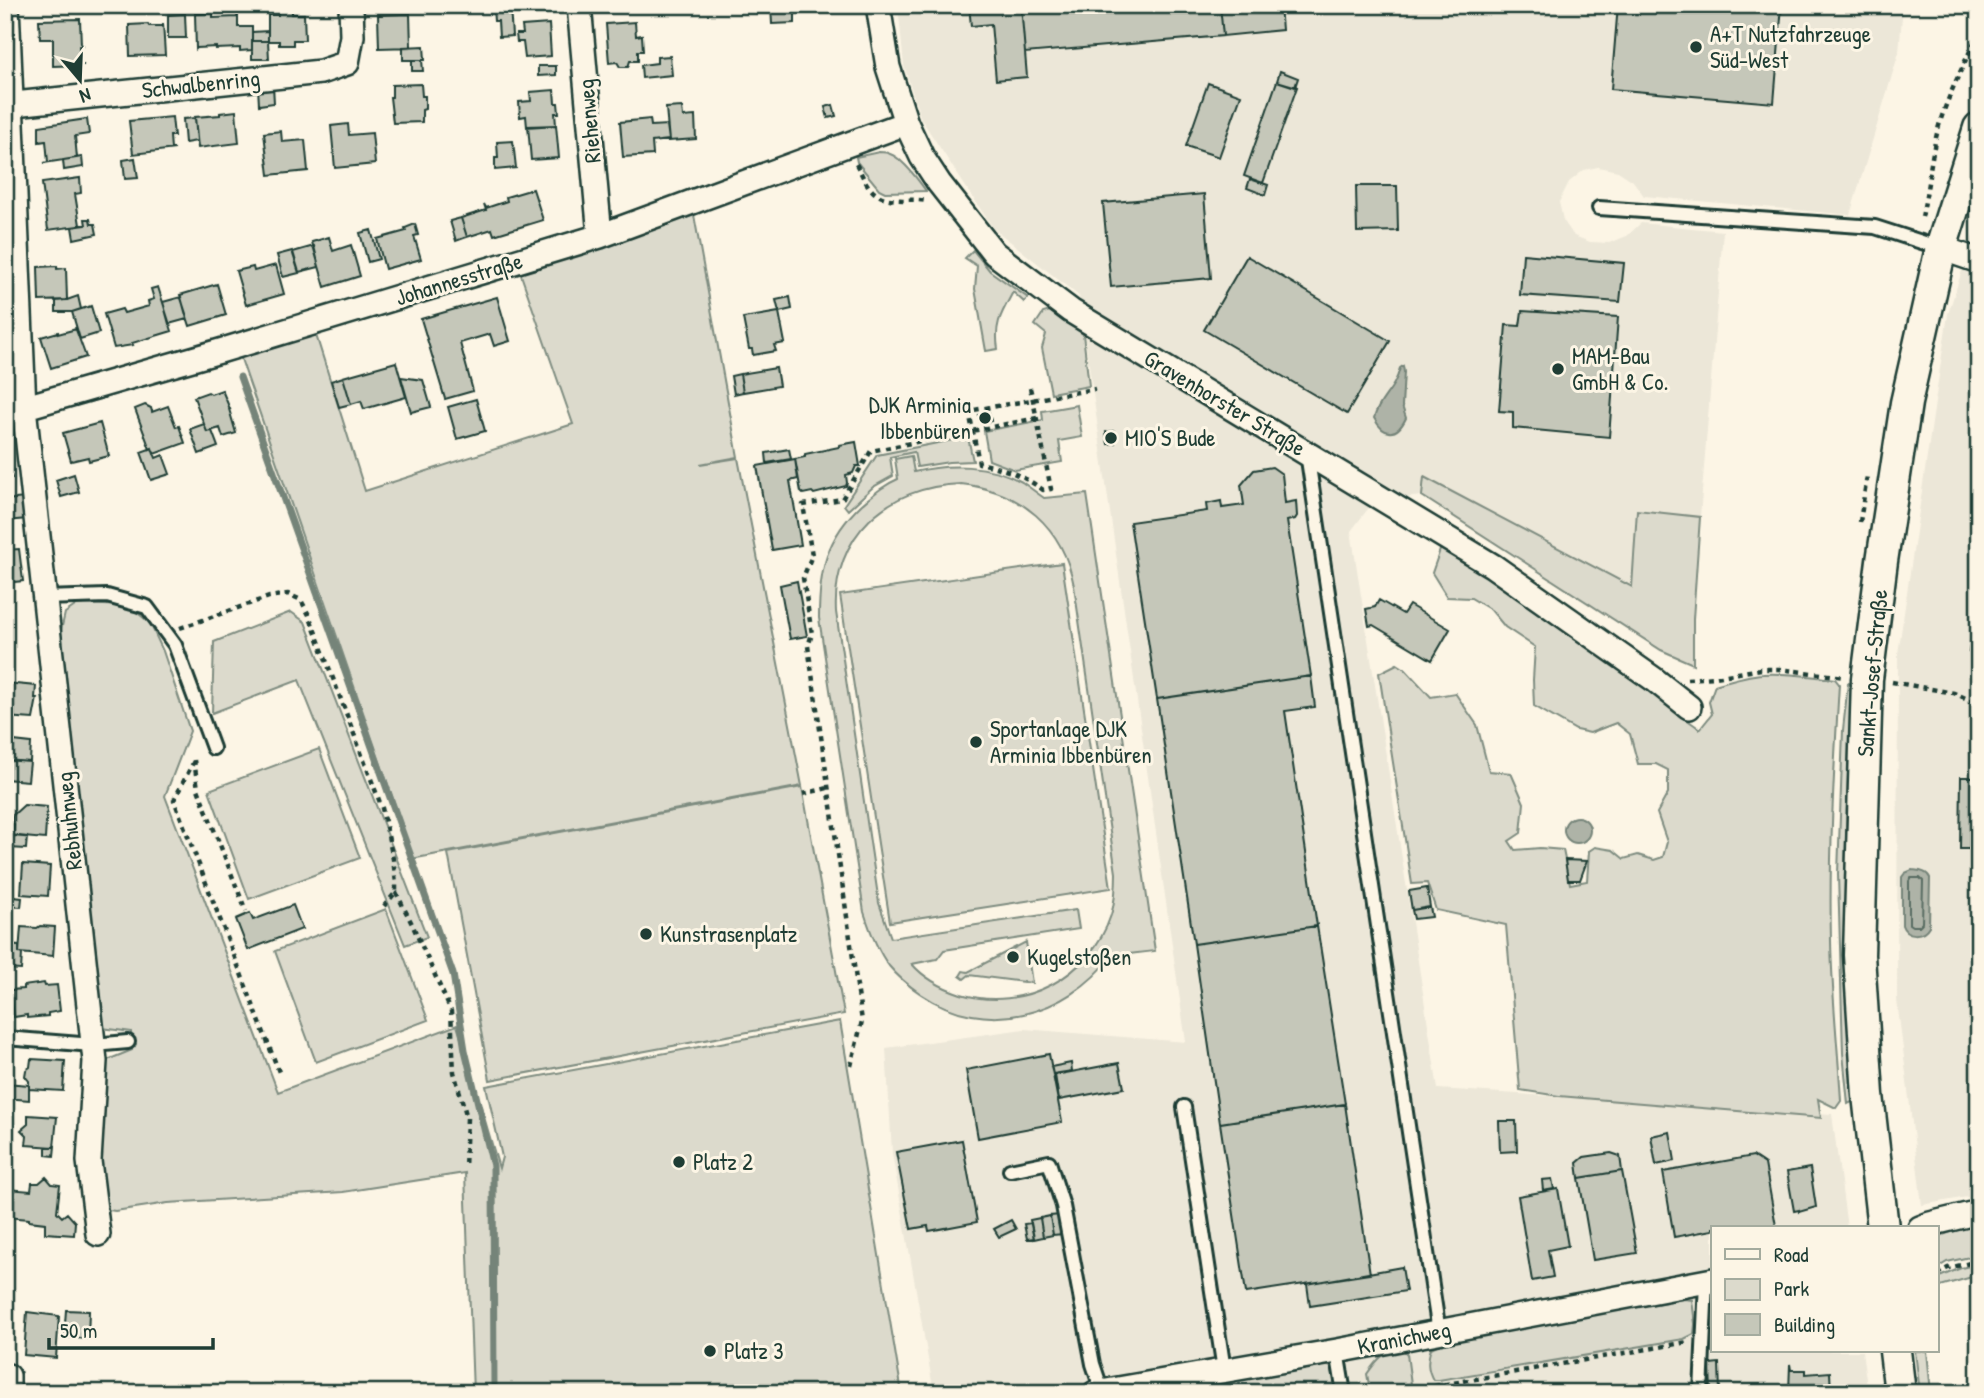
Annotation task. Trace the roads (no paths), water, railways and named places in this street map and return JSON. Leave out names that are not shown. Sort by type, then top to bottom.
[{"type":"street","points":[[7,5],[8,104]]},
{"type":"street","name":"Schwalbenring","points":[[8,104],[321,72],[346,63],[352,36],[351,5]]},
{"type":"street","name":"Riehenweg","points":[[579,5],[600,236]]},
{"type":"street","name":"Gravenhorster Straße","points":[[878,5],[888,67],[906,124],[922,157],[939,183],[994,253],[1070,311],[1493,566],[1689,707]]},
{"type":"street","name":"Rebhuhnweg","points":[[8,104],[14,410],[44,598],[95,1061],[89,1161],[98,1234]]},
{"type":"street","name":"Johannesstraße","points":[[14,410],[600,236],[906,124]]},
{"type":"street","name":"Sankt-Josef-Straße","points":[[1883,1226],[1868,1095],[1859,955],[1867,679],[1906,403],[1941,248],[1979,128]]},
{"type":"street","points":[[1941,248],[1979,261]]},
{"type":"street","points":[[1925,1226],[1979,1212]]},
{"type":"street","name":"Kranichweg","points":[[1105,1392],[1709,1281]]},
{"type":"street","points":[[1895,1352],[1900,1393]]},
{"type":"lane","points":[[1599,208],[1875,227],[1941,248]]},
{"type":"lane","points":[[1307,453],[1439,1332]]},
{"type":"lane","points":[[44,598],[107,596],[147,607],[175,645],[213,748]]},
{"type":"lane","points":[[5,1038],[93,1045],[128,1042]]},
{"type":"lane","points":[[1184,1107],[1224,1370]]},
{"type":"lane","points":[[1010,1170],[1049,1162],[1063,1206],[1093,1364],[1105,1392]]},
{"type":"lane","points":[[1701,1393],[1709,1281]]},
{"type":"lane","points":[[1337,1351],[1344,1393]]},
{"type":"water","points":[[1403,366],[1402,406],[1406,418],[1399,429],[1390,432],[1382,429],[1374,418]]},
{"type":"water","points":[[1577,817],[1586,821],[1590,830],[1586,839],[1577,843],[1568,839],[1564,830],[1568,821]]},
{"type":"water","points":[[1912,870],[1925,873],[1930,878],[1929,926],[1919,934],[1907,932],[1902,925],[1902,877]]},
{"type":"waterway","points":[[240,377],[453,974],[465,1050],[493,1166],[494,1393]]},
{"type":"place","name":"A+T Nutzfahrzeuge Süd-West","points":[[1696,47]]},
{"type":"place","name":"MAM-Bau GmbH & Co.","points":[[1558,369]]},
{"type":"place","name":"DJK Arminia Ibbenbüren","points":[[985,418]]},
{"type":"place","name":"MIO'S Bude","points":[[1111,438]]},
{"type":"place","name":"Sportanlage DJK Arminia Ibbenbüren","points":[[976,742]]},
{"type":"place","name":"Kunstrasenplatz","points":[[646,934]]},
{"type":"place","name":"Kugelstoßen","points":[[1013,957]]},
{"type":"place","name":"Platz 2","points":[[679,1162]]},
{"type":"place","name":"Platz 3","points":[[710,1351]]}]
